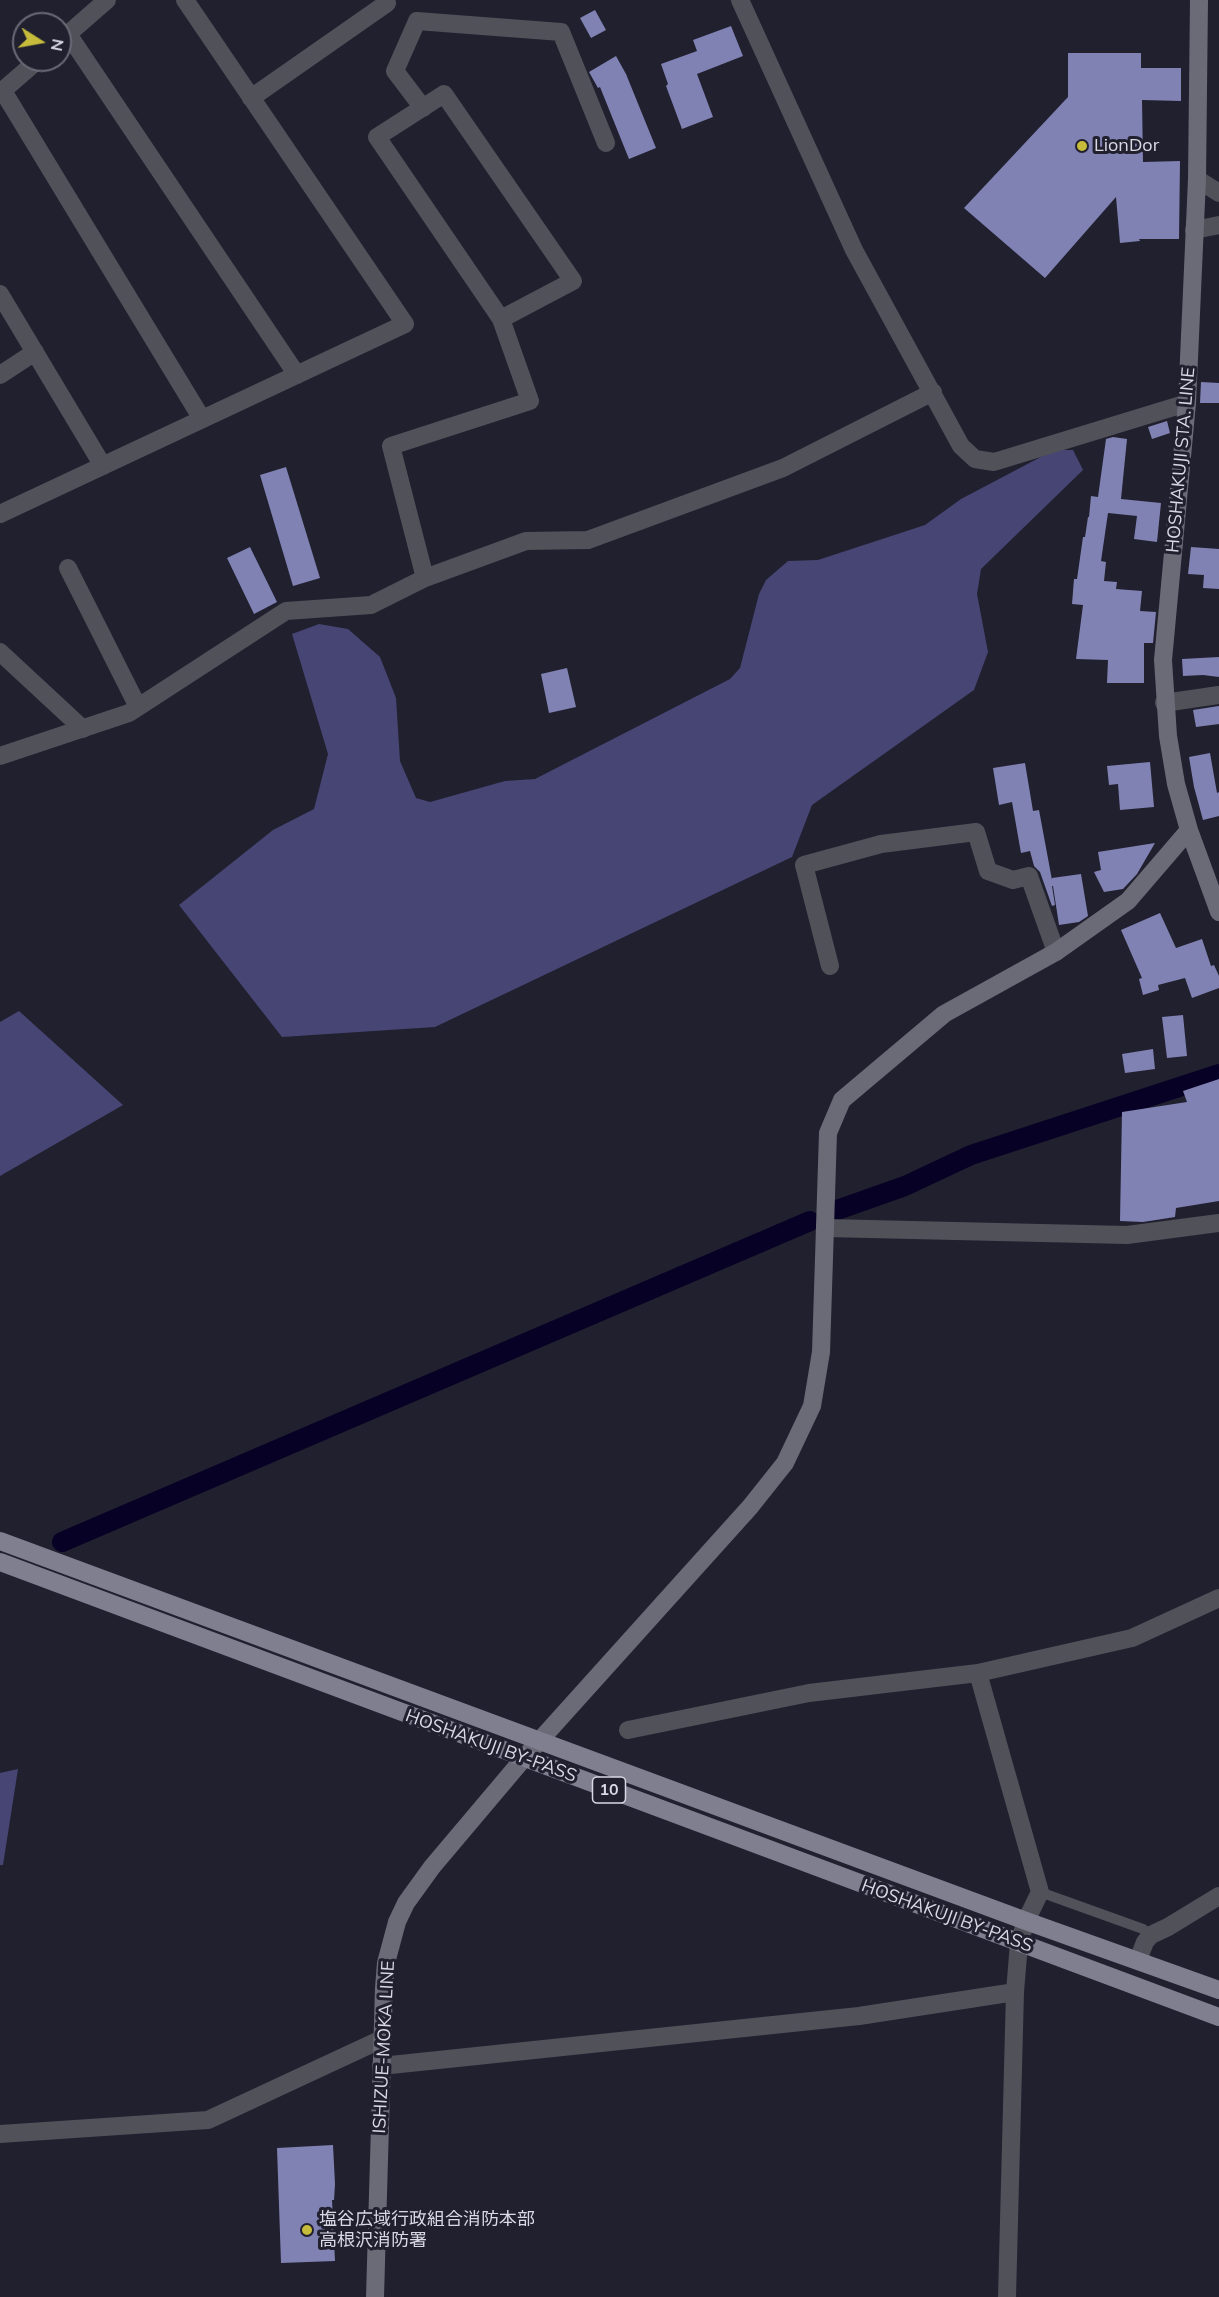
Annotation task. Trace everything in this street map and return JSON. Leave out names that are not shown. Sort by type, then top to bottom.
[{"type":"main road","name":"HOSHAKUJI STA. LINE","points":[[1199,0],[1197,179],[1187,404],[1163,660],[1164,703],[1176,784],[1189,830],[1219,912]]},
{"type":"main road","name":"ISHIZUE-MOKA LINE","points":[[375,2297],[386,1963],[397,1922],[406,1903],[432,1867],[524,1758],[750,1507],[785,1463],[812,1406],[819,1363],[828,1133],[842,1100],[944,1014],[1056,952],[1128,901],[1189,830]]},
{"type":"main road","name":"HOSHAKUJI BY-PASS","points":[[0,1541],[1026,1921],[1219,1990]]},
{"type":"main road","name":"HOSHAKUJI BY-PASS","points":[[0,1562],[1219,2016]]},
{"type":"street","points":[[0,514],[405,324],[185,0]]},
{"type":"street","points":[[251,98],[387,3],[385,0]]},
{"type":"street","points":[[740,0],[854,250],[961,446],[975,459],[994,462],[1187,404]]},
{"type":"street","points":[[72,29],[101,2]]},
{"type":"street","points":[[423,108],[395,71],[417,21],[561,32],[606,143]]},
{"type":"street","points":[[72,49],[297,375]]},
{"type":"street","points":[[24,72],[1,92],[202,419]]},
{"type":"street","points":[[425,578],[391,446],[530,401],[501,320],[377,138],[444,94],[573,281],[501,320]]},
{"type":"street","points":[[1197,179],[1219,193]]},
{"type":"street","points":[[1194,230],[1219,225]]},
{"type":"street","points":[[0,294],[103,466]]},
{"type":"street","points":[[0,375],[35,352]]},
{"type":"street","points":[[0,756],[129,713],[286,611],[371,605],[425,578],[526,541],[588,540],[783,468],[933,392]]},
{"type":"street","points":[[68,568],[138,707]]},
{"type":"street","points":[[0,652],[83,729]]},
{"type":"street","points":[[1164,703],[1219,695]]},
{"type":"street","points":[[830,966],[804,865],[881,844],[976,832],[988,871],[1014,880],[1029,876],[1056,952]]},
{"type":"street","points":[[826,1228],[1127,1235],[1219,1223]]},
{"type":"street","points":[[628,1730],[809,1693],[978,1673],[1132,1638],[1219,1598]]},
{"type":"street","points":[[978,1673],[1040,1892],[1026,1921],[1019,1943],[1014,1992],[1007,2297]]},
{"type":"street","points":[[1138,1960],[1145,1942],[1151,1935],[1168,1928],[1219,1896]]},
{"type":"street","points":[[381,2066],[859,2016],[1014,1992]]},
{"type":"street","points":[[0,2134],[208,2120],[382,2039]]},
{"type":"lane","points":[[1040,1892],[1143,1929],[1151,1935]]},
{"type":"shaded area","points":[[1054,450],[1073,450],[1083,470],[981,569],[977,594],[988,652],[974,690],[812,805],[792,857],[435,1027],[282,1037],[179,905],[273,830],[314,809],[328,754],[292,634],[319,624],[348,629],[380,657],[396,698],[400,761],[416,798],[430,802],[505,781],[535,779],[730,679],[740,668],[759,594],[766,580],[788,561],[818,560],[925,525],[961,499]]},
{"type":"shaded area","points":[[19,1011],[123,1105],[0,1176],[0,1022]]},
{"type":"shaded area","points":[[18,1769],[3,1865],[0,1865],[0,1773]]},
{"type":"building","points":[[595,10],[606,30],[591,38],[580,18]]},
{"type":"building","points":[[731,26],[743,56],[697,74],[713,117],[682,129],[666,86],[668,84],[661,64],[697,51],[693,40]]},
{"type":"building","name":"LionDor","points":[[1068,53],[1141,53],[1141,68],[1181,68],[1181,101],[1142,100],[1143,162],[1180,161],[1179,239],[1139,239],[1140,241],[1120,243],[1116,197],[1045,278],[964,208],[1068,97]]},
{"type":"building","points":[[616,56],[626,74],[656,148],[629,159],[600,87],[598,88],[589,72]]},
{"type":"building","points":[[1201,382],[1219,383],[1219,403],[1200,403]]},
{"type":"building","points":[[1167,421],[1170,433],[1152,439],[1148,427]]},
{"type":"building","points":[[1113,437],[1127,439],[1121,499],[1161,503],[1157,542],[1134,539],[1137,516],[1108,513],[1101,561],[1106,562],[1104,581],[1117,582],[1116,589],[1142,591],[1140,611],[1156,612],[1153,643],[1144,643],[1144,683],[1107,683],[1108,660],[1076,659],[1083,605],[1072,604],[1074,579],[1077,579],[1091,496],[1098,497],[1106,439]]},
{"type":"building","points":[[286,467],[320,578],[293,586],[260,475]]},
{"type":"building","points":[[250,547],[277,602],[254,614],[227,558]]},
{"type":"building","points":[[1191,547],[1219,549],[1219,589],[1203,588],[1204,575],[1188,574]]},
{"type":"building","points":[[1219,657],[1219,677],[1183,676],[1182,659]]},
{"type":"building","points":[[567,668],[576,707],[549,713],[541,674]]},
{"type":"building","points":[[1219,706],[1219,724],[1196,727],[1193,710]]},
{"type":"building","points":[[1210,753],[1217,793],[1219,792],[1219,816],[1203,820],[1189,757]]},
{"type":"building","points":[[1150,762],[1154,807],[1120,810],[1118,784],[1109,785],[1107,766]]},
{"type":"building","points":[[1025,763],[1033,811],[1039,810],[1052,880],[1052,878],[1081,874],[1088,916],[1079,922],[1059,925],[1053,886],[1055,905],[1052,906],[1040,872],[1034,866],[1030,851],[1021,853],[1012,802],[999,805],[993,768]]},
{"type":"building","points":[[1155,843],[1137,874],[1123,889],[1104,892],[1094,872],[1101,870],[1098,852]]},
{"type":"building","points":[[1160,913],[1176,948],[1202,939],[1211,966],[1214,965],[1219,976],[1219,988],[1192,998],[1185,978],[1158,985],[1159,990],[1143,995],[1139,979],[1142,978],[1121,930]]},
{"type":"building","points":[[1183,1015],[1187,1056],[1167,1058],[1162,1017]]},
{"type":"building","points":[[1153,1049],[1155,1069],[1125,1073],[1122,1054]]},
{"type":"building","points":[[1219,1079],[1219,1201],[1176,1208],[1175,1217],[1143,1222],[1120,1221],[1122,1112],[1187,1102],[1183,1091]]},
{"type":"building","name":"塩谷広域行政組合消防本部 高根沢消防署","points":[[333,2145],[335,2184],[334,2200],[332,2200],[335,2261],[281,2263],[277,2148]]},
{"type":"waterway","points":[[837,1210],[905,1186],[971,1155],[1219,1074]]},
{"type":"waterway","points":[[62,1542],[810,1221]]},
{"type":"place","name":"LionDor","points":[[1082,146]]},
{"type":"place","name":"塩谷広域行政組合消防本部 高根沢消防署","points":[[307,2230]]}]
